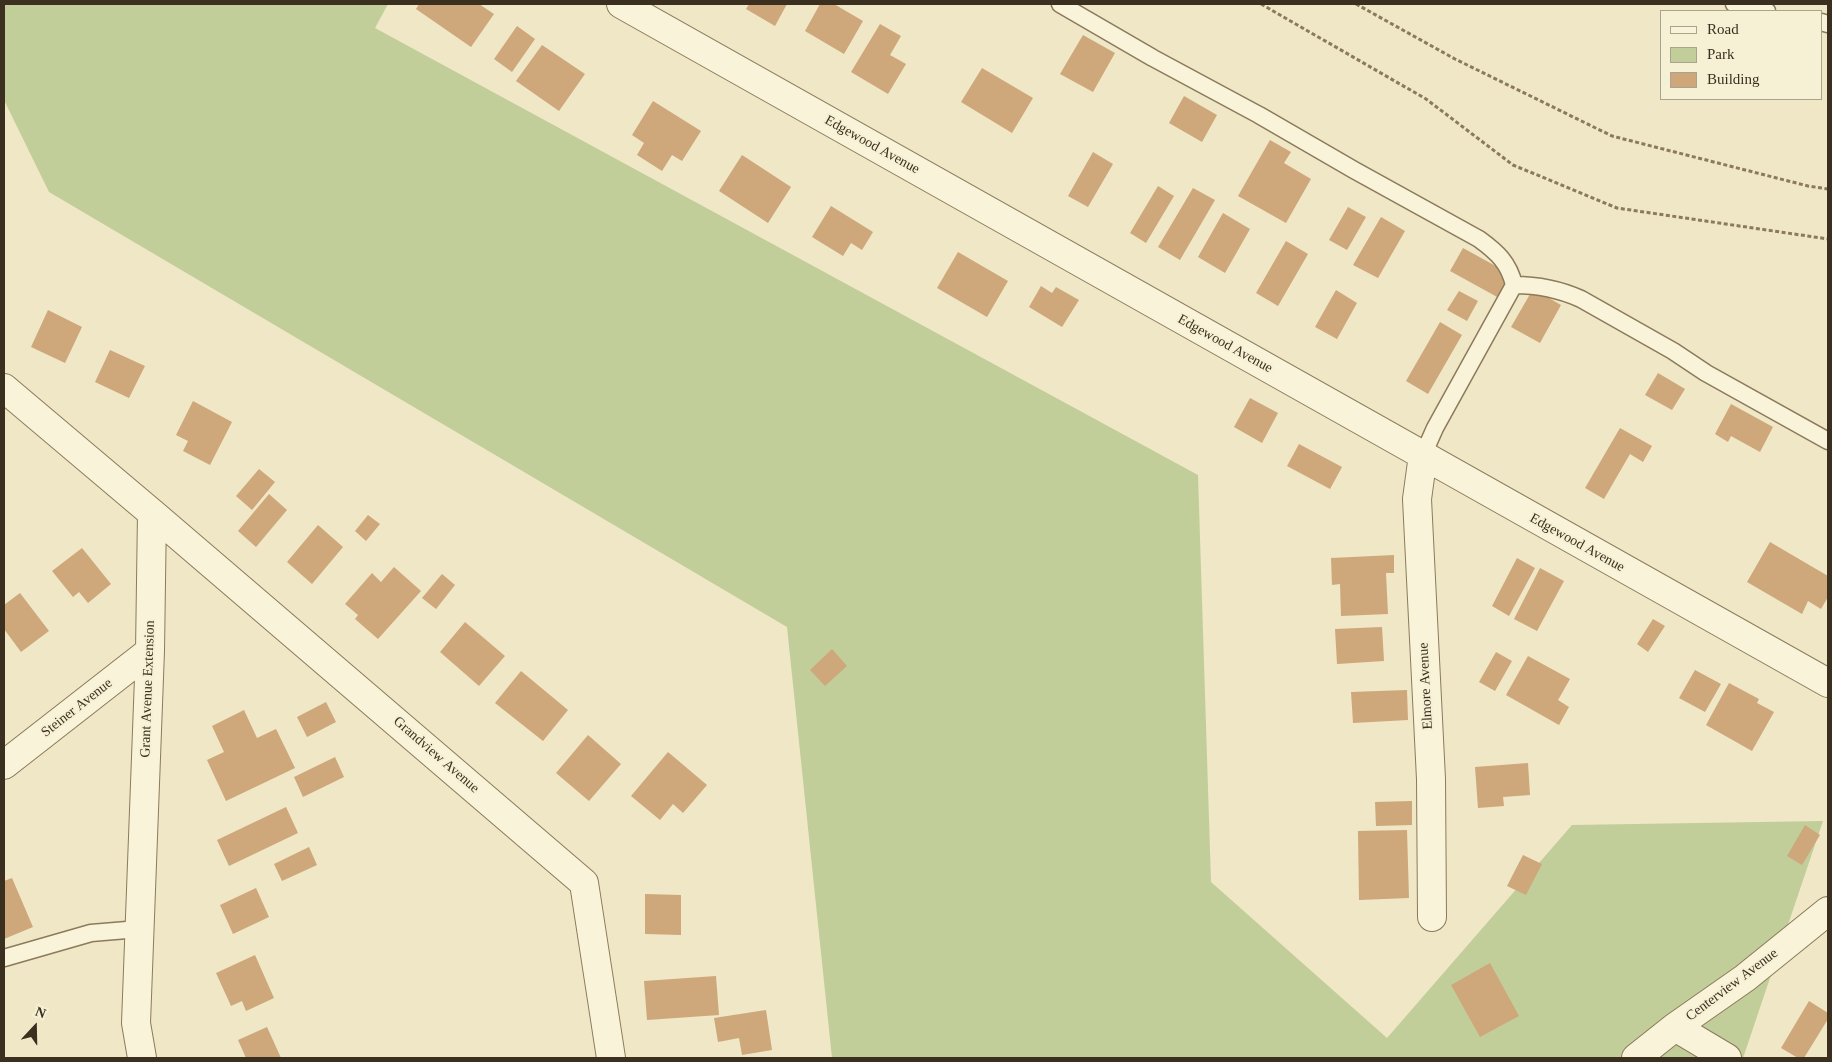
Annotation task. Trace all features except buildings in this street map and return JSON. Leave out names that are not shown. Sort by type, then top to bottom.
[{"type":"street","name":"Edgewood Avenue","points":[[621,4],[1828,683]]},
{"type":"street","points":[[4,388],[152,512]]},
{"type":"street","name":"Elmore Avenue","points":[[1423,455],[1417,499],[1431,780],[1432,917]]},
{"type":"street","name":"Grant Avenue Extension","points":[[142,1058],[136,1023],[150,651],[152,512]]},
{"type":"street","name":"Grandview Avenue","points":[[152,512],[584,883],[611,1058]]},
{"type":"street","name":"Steiner Avenue","points":[[4,765],[150,651]]},
{"type":"street","name":"Centerview Avenue","points":[[1636,1058],[1675,1027],[1744,978],[1828,911]]},
{"type":"street","points":[[1675,1027],[1727,1058]]},
{"type":"lane","points":[[1060,4],[1153,58],[1260,115],[1354,170],[1479,239],[1492,248],[1507,264],[1514,285],[1435,428],[1423,455]]},
{"type":"lane","points":[[1734,4],[1762,10]]},
{"type":"lane","points":[[1514,285],[1549,287],[1581,299],[1673,351],[1706,373],[1828,441]]},
{"type":"lane","points":[[4,958],[91,933],[139,929]]},
{"type":"path","points":[[1261,4],[1426,99],[1513,164],[1548,179],[1618,208],[1828,239]]},
{"type":"path","points":[[1356,4],[1455,58],[1612,136],[1828,190]]},
{"type":"green space","points":[[4,4],[388,4],[375,28],[1198,475],[1211,882],[1387,1038],[1572,825],[1823,821],[1743,1058],[832,1058],[787,627],[49,192],[4,100]]}]
